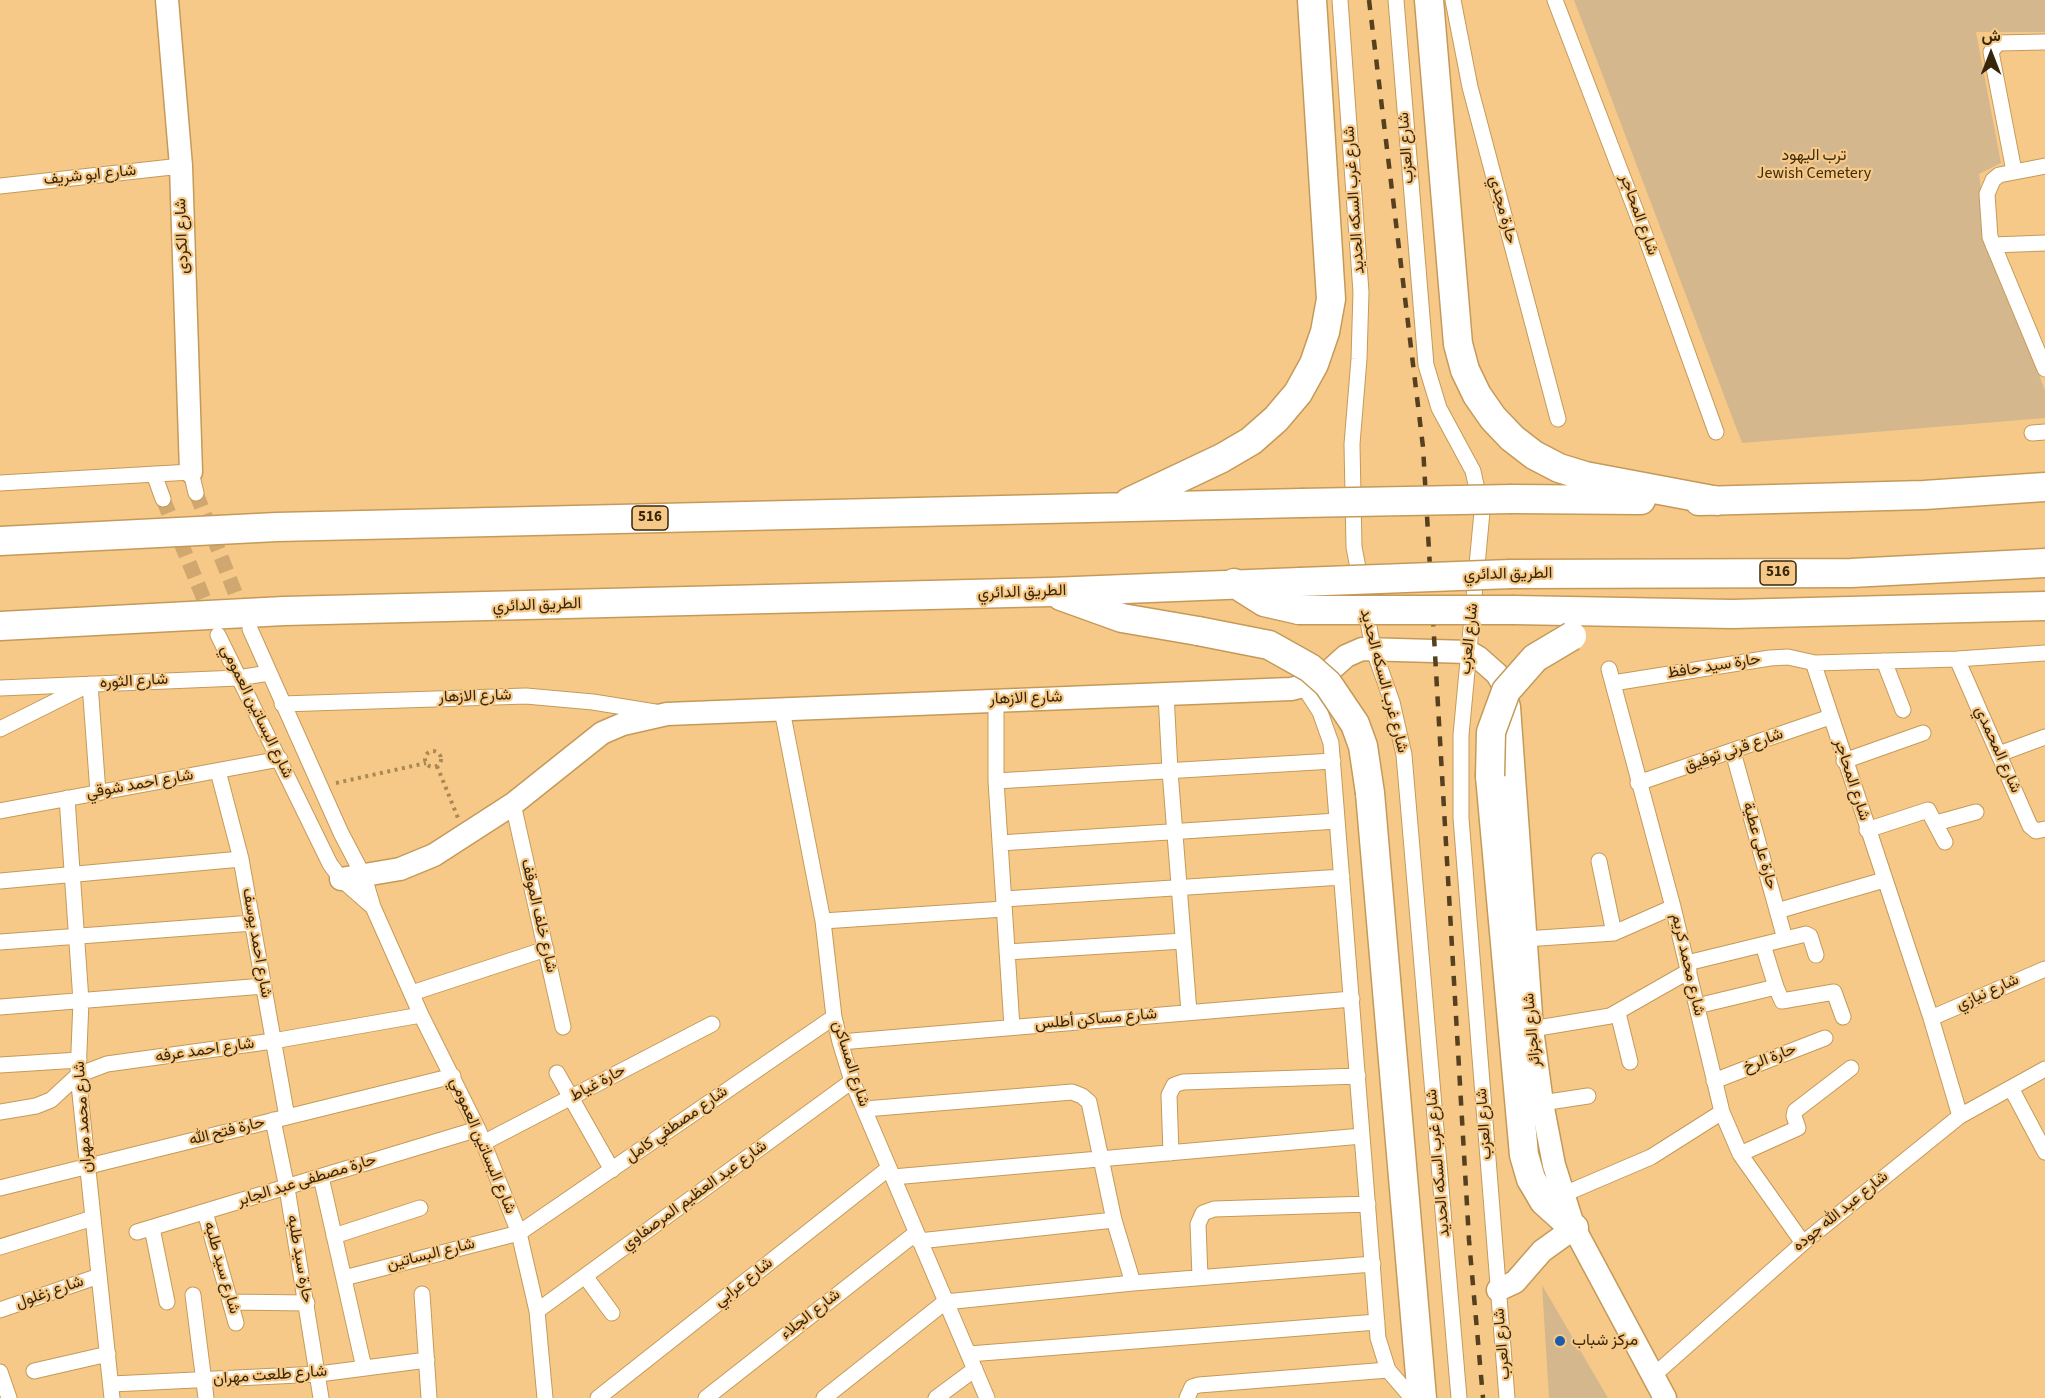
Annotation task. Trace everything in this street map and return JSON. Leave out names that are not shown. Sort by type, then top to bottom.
[{"type":"highway","points":[[1120,507],[1222,458],[1251,441],[1276,419],[1298,393],[1314,364],[1325,332],[1331,299],[1312,0]]},
{"type":"highway","points":[[1429,0],[1443,141],[1455,325],[1465,370],[1477,395],[1493,418],[1512,438],[1534,455],[1559,468],[1585,476],[1718,501]]},
{"type":"highway","name":"516","points":[[0,541],[277,527],[1301,502],[1512,499],[1718,501],[1924,495],[2045,487]]},
{"type":"highway","name":"الطريق الدائري","points":[[0,627],[284,611],[1050,592],[1234,583],[1511,574],[1851,573],[2045,563]]},
{"type":"highway","points":[[1234,583],[1264,602],[1299,610],[1837,613],[2045,606]]},
{"type":"highway","points":[[1050,592],[1122,618],[1269,645],[1310,668],[1342,703],[1363,746],[1368,769],[1422,1398]]},
{"type":"highway","points":[[1574,1228],[1544,1201],[1532,1179],[1524,1155],[1489,754],[1497,711],[1506,691],[1535,658],[1572,636],[1638,612]]},
{"type":"street","name":"شارع الكردى","points":[[167,0],[181,166],[194,482]]},
{"type":"street","name":"شارع غرب السكه الحديد","points":[[1340,0],[1361,292],[1359,359],[1352,444],[1351,495],[1354,547],[1373,648],[1392,702],[1404,755],[1459,1398]]},
{"type":"street","name":"شارع العزب","points":[[1396,0],[1426,365],[1439,408],[1473,471],[1481,498],[1482,527],[1461,735],[1461,818],[1498,1290]]},
{"type":"street","name":"حارة مجدي","points":[[1452,0],[1470,87],[1558,419]]},
{"type":"street","name":"شارع المحاجر","points":[[1555,0],[1645,235],[1716,432]]},
{"type":"street","points":[[2014,171],[1991,62],[1992,47],[2005,42],[2045,42]]},
{"type":"street","name":"شارع ابو شريف","points":[[0,186],[181,166]]},
{"type":"street","points":[[2045,166],[1999,175],[1989,186],[1989,230],[1993,245],[2045,369]]},
{"type":"street","points":[[1993,245],[2045,243]]},
{"type":"street","points":[[154,474],[163,499]]},
{"type":"street","points":[[0,483],[154,474],[194,482]]},
{"type":"street","name":"شارع البساتين العمومي","points":[[250,629],[282,704],[364,877],[373,907],[421,1015],[453,1076],[480,1136],[519,1233],[537,1311],[545,1398]]},
{"type":"street","name":"شارع البساتين العمومي","points":[[218,635],[330,864],[341,879],[373,907]]},
{"type":"street","points":[[1373,648],[1468,652]]},
{"type":"street","name":"شارع الازهار","points":[[341,879],[364,877],[417,863],[466,836],[513,804],[602,733],[623,724],[667,714],[1304,687],[1326,677],[1346,656],[1373,648]]},
{"type":"street","name":"شارع الجزائر","points":[[1468,652],[1479,658],[1497,674],[1507,695],[1532,1029],[1542,1103],[1562,1195],[1574,1228],[1665,1398]]},
{"type":"street","points":[[1815,663],[1957,659],[2045,653]]},
{"type":"street","name":"حارة سيد حافظ","points":[[1611,676],[1770,658],[1798,658],[1815,663]]},
{"type":"street","name":"شارع المحمدي","points":[[1957,659],[2030,826],[2036,831],[2045,829]]},
{"type":"street","points":[[1884,661],[1903,710]]},
{"type":"street","name":"شارع المحاجر","points":[[1815,663],[1844,761],[1931,1018],[1960,1116]]},
{"type":"street","name":"شارع الثوره","points":[[0,688],[238,678],[269,673]]},
{"type":"street","name":"شارع محمد كريم","points":[[1611,676],[1638,783],[1674,907],[1722,1112],[1740,1154],[1803,1242]]},
{"type":"street","points":[[0,729],[90,684],[98,793]]},
{"type":"street","points":[[1304,687],[1326,725],[1332,761],[1378,1338],[1388,1370],[1412,1398]]},
{"type":"street","points":[[1166,694],[1189,1012]]},
{"type":"street","name":"شارع الازهار","points":[[282,704],[526,696],[593,702],[667,714]]},
{"type":"street","points":[[996,701],[996,781],[1012,1027]]},
{"type":"street","name":"شارع المساكن","points":[[782,710],[823,921],[834,1017],[840,1042],[852,1081],[987,1398]]},
{"type":"street","name":"شارع قرنى توفيق","points":[[1638,783],[1830,717]]},
{"type":"street","points":[[1844,761],[1923,733]]},
{"type":"street","points":[[1999,754],[2045,737]]},
{"type":"street","name":"حارة على عطية","points":[[1732,752],[1785,939]]},
{"type":"street","name":"شارع احمد شوقي","points":[[0,811],[280,759]]},
{"type":"street","points":[[996,781],[1332,761]]},
{"type":"street","name":"شارع احمد يوسف","points":[[218,771],[242,859],[273,1041],[280,1119]]},
{"type":"street","name":"شارع محمد مهران","points":[[67,798],[81,1000],[79,1067],[112,1391]]},
{"type":"street","name":"شارع خلف الموقف","points":[[513,804],[563,1027]]},
{"type":"street","points":[[1867,830],[1928,810],[1945,842]]},
{"type":"street","points":[[1936,823],[1976,812]]},
{"type":"street","points":[[1000,843],[1337,821]]},
{"type":"street","points":[[0,881],[242,859]]},
{"type":"street","points":[[1599,861],[1614,933]]},
{"type":"street","points":[[823,921],[1179,888],[1342,877]]},
{"type":"street","points":[[1777,911],[1884,880]]},
{"type":"street","points":[[1526,939],[1614,933],[1674,907]]},
{"type":"street","points":[[0,942],[253,923]]},
{"type":"street","points":[[1532,1029],[1618,1013],[1688,967],[1785,939],[1808,934],[1816,955]]},
{"type":"street","points":[[1007,952],[1183,940]]},
{"type":"street","points":[[1763,945],[1782,1001],[1833,992],[1843,1017]]},
{"type":"street","points":[[412,993],[546,949]]},
{"type":"street","name":"شارع نيازي","points":[[1931,1018],[2045,969]]},
{"type":"street","points":[[0,1006],[264,986]]},
{"type":"street","points":[[1697,1006],[1776,987]]},
{"type":"street","name":"شارع مساكن أطلس","points":[[840,1042],[1352,999]]},
{"type":"street","points":[[1618,1013],[1630,1062]]},
{"type":"street","name":"شارع احمد عرفه","points":[[0,1112],[36,1106],[51,1100],[79,1067],[273,1041],[421,1015]]},
{"type":"street","name":"شارع مصطفي كامل","points":[[519,1233],[834,1017]]},
{"type":"street","name":"حارة غياط","points":[[480,1136],[572,1098],[712,1024]]},
{"type":"street","name":"حارة الرخ","points":[[1714,1081],[1825,1038]]},
{"type":"street","points":[[0,1065],[79,1067]]},
{"type":"street","points":[[1740,1154],[1798,1128],[1794,1116],[1795,1111],[1851,1068]]},
{"type":"street","name":"شارع عبد الله جوده","points":[[1653,1376],[1803,1242],[1960,1116],[2045,1069]]},
{"type":"street","points":[[557,1073],[612,1170]]},
{"type":"street","name":"حارة فتح الله","points":[[0,1188],[453,1076]]},
{"type":"street","points":[[1171,1153],[1169,1095],[1174,1085],[1183,1082],[1358,1076]]},
{"type":"street","name":"شارع عبد العظيم المرصفاوي","points":[[537,1311],[852,1081]]},
{"type":"street","points":[[2011,1088],[2045,1152]]},
{"type":"street","points":[[865,1109],[1072,1092],[1089,1102],[1114,1220],[1133,1283]]},
{"type":"street","points":[[1542,1103],[1588,1096]]},
{"type":"street","points":[[1562,1195],[1651,1158],[1722,1112]]},
{"type":"street","name":"حارة سيد طلبه","points":[[280,1119],[287,1188],[319,1374],[321,1398]]},
{"type":"street","name":"حارة مصطفى عبد الجابر","points":[[137,1232],[321,1178],[480,1136]]},
{"type":"street","points":[[891,1173],[1171,1153],[1362,1136]]},
{"type":"street","name":"شارع عرابي","points":[[598,1398],[891,1173]]},
{"type":"street","points":[[321,1178],[364,1368]]},
{"type":"street","points":[[1200,1277],[1198,1224],[1203,1214],[1214,1209],[1368,1204]]},
{"type":"street","points":[[334,1236],[420,1208]]},
{"type":"street","name":"شارع سيد طلبه","points":[[205,1212],[236,1323]]},
{"type":"street","points":[[0,1247],[93,1218]]},
{"type":"street","points":[[918,1237],[1114,1220]]},
{"type":"street","points":[[152,1228],[167,1302]]},
{"type":"street","points":[[1498,1290],[1515,1282],[1547,1246],[1574,1228]]},
{"type":"street","name":"شارع البساتين","points":[[344,1278],[519,1233]]},
{"type":"street","name":"شارع الجلاء","points":[[706,1398],[918,1237]]},
{"type":"street","points":[[824,1398],[945,1302],[1200,1277],[1373,1264]]},
{"type":"street","name":"شارع زغلول","points":[[0,1310],[99,1276]]},
{"type":"street","points":[[585,1276],[612,1312]]},
{"type":"street","name":"شارع العرب","points":[[1498,1290],[1507,1398]]},
{"type":"street","points":[[422,1294],[429,1398]]},
{"type":"street","points":[[193,1295],[206,1398]]},
{"type":"street","points":[[230,1302],[307,1303]]},
{"type":"street","points":[[969,1354],[1377,1322]]},
{"type":"street","points":[[34,1371],[108,1354]]},
{"type":"street","name":"شارع طلعت مهران","points":[[112,1391],[205,1381],[319,1374],[427,1360]]},
{"type":"street","points":[[936,1398],[975,1369]]},
{"type":"street","points":[[1187,1398],[1192,1387],[1199,1385],[1388,1370]]},
{"type":"street","points":[[0,1372],[9,1398]]},
{"type":"path","points":[[426,763],[426,755],[434,751],[441,760],[437,766]]},
{"type":"path","points":[[320,786],[426,763],[429,766],[437,766]]},
{"type":"path","points":[[437,766],[466,836]]},
{"type":"green space","name":"ترب اليهود Jewish Cemetery","points":[[1574,0],[2045,0],[2045,32],[1976,32],[2001,163],[1979,174],[1988,245],[2045,390],[2045,418],[1742,443]]},
{"type":"green space","name":"مركز شباب","points":[[1542,1285],[1608,1398],[1549,1398]]},
{"type":"tunnel","points":[[196,493],[245,618]]},
{"type":"tunnel","points":[[163,499],[212,619]]},
{"type":"railway","points":[[1369,0],[1423,447],[1469,1240],[1483,1398]]},
{"type":"place","name":"مركز شباب","points":[[1560,1341]]}]
